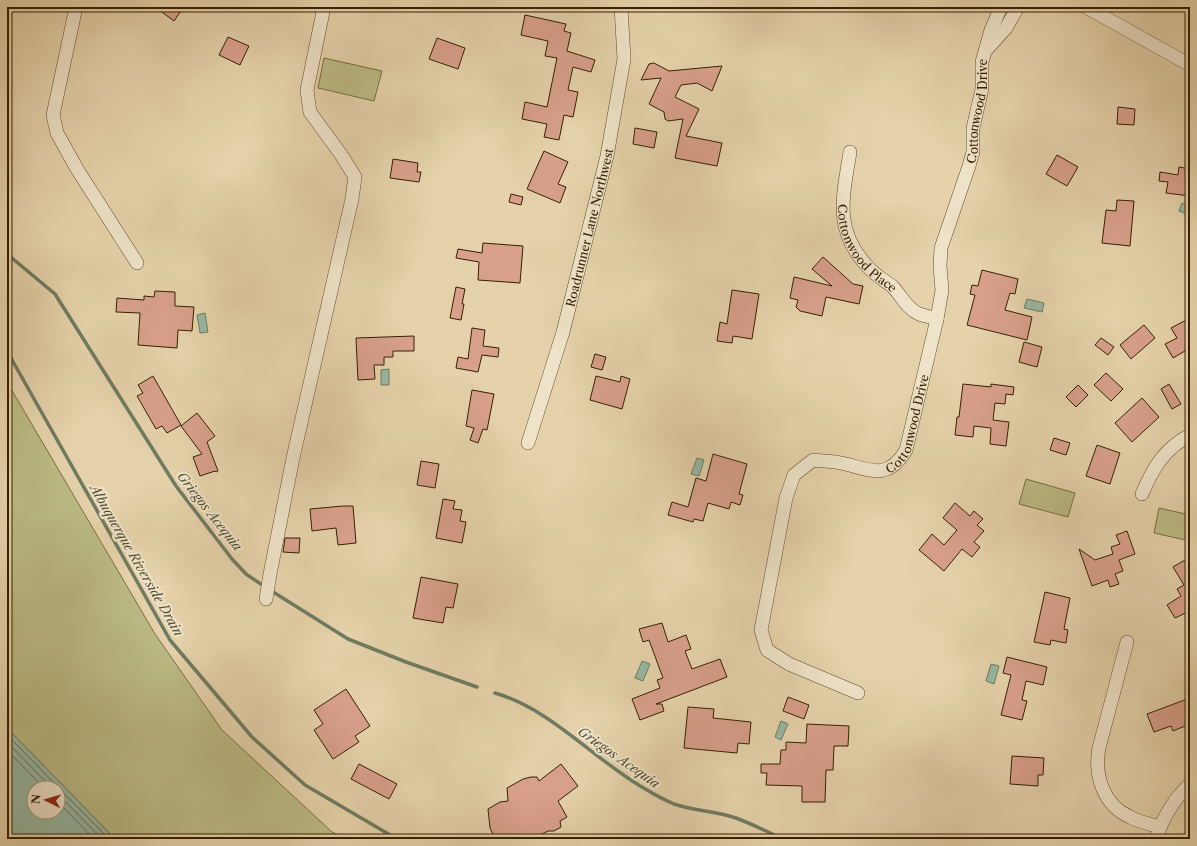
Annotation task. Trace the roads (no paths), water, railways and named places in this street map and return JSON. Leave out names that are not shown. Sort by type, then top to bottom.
[{"type":"street","points":[[76,7],[53,115],[57,133],[77,169],[137,263]]},
{"type":"street","points":[[267,597],[269,578],[293,458],[352,200],[355,177],[342,156],[310,112],[307,90],[324,7]]},
{"type":"street","name":"Roadrunner Lane Northwest","points":[[528,443],[563,332],[607,156],[624,59],[621,7]]},
{"type":"street","name":"Cottonwood Drive","points":[[858,693],[789,664],[767,650],[760,630],[786,498],[794,474],[813,460],[835,462],[864,470],[875,471],[891,466],[900,459],[909,442],[937,319],[942,290],[940,266],[941,248],[972,157],[973,128],[981,95],[982,62],[1001,7]]},
{"type":"street","points":[[986,51],[1006,28],[1018,7]]},
{"type":"street","points":[[1086,7],[1190,65]]},
{"type":"street","name":"Cottonwood Place","points":[[850,152],[843,200],[843,213],[844,225],[851,244],[868,268],[895,290],[913,311],[937,319]]},
{"type":"street","points":[[1142,494],[1160,459],[1172,446],[1190,435]]},
{"type":"street","points":[[1127,642],[1099,748],[1097,772],[1100,784],[1107,797],[1119,810],[1128,817],[1158,833],[1170,807],[1177,797],[1190,784]]},
{"type":"water","points":[[1182,203],[1190,205],[1190,215],[1179,211]]},
{"type":"water","points":[[1027,299],[1044,303],[1042,312],[1024,308]]},
{"type":"water","points":[[205,313],[208,332],[200,333],[197,315]]},
{"type":"water","points":[[389,369],[389,385],[381,385],[381,370]]},
{"type":"water","points":[[697,458],[704,460],[699,476],[691,474]]},
{"type":"water","points":[[642,661],[650,664],[643,681],[635,678]]},
{"type":"water","points":[[991,664],[999,666],[994,684],[986,681]]},
{"type":"water","points":[[781,721],[788,724],[781,740],[775,737]]},
{"type":"water","points":[[7,731],[15,736],[58,780],[26,780],[26,820],[66,820],[66,789],[115,839],[7,839]]},
{"type":"waterway","name":"Griegos Acequia","points":[[7,254],[55,294],[176,486],[232,559],[246,574],[265,587]]},
{"type":"waterway","name":"Albuquerque Riverside Drain","points":[[7,351],[170,640],[252,737],[305,785],[397,839]]},
{"type":"waterway","name":"Griegos Acequia","points":[[270,590],[348,639],[406,662],[477,687]]},
{"type":"waterway","name":"Griegos Acequia","points":[[495,693],[536,711],[609,765],[650,792],[674,804],[736,818],[783,839]]}]
